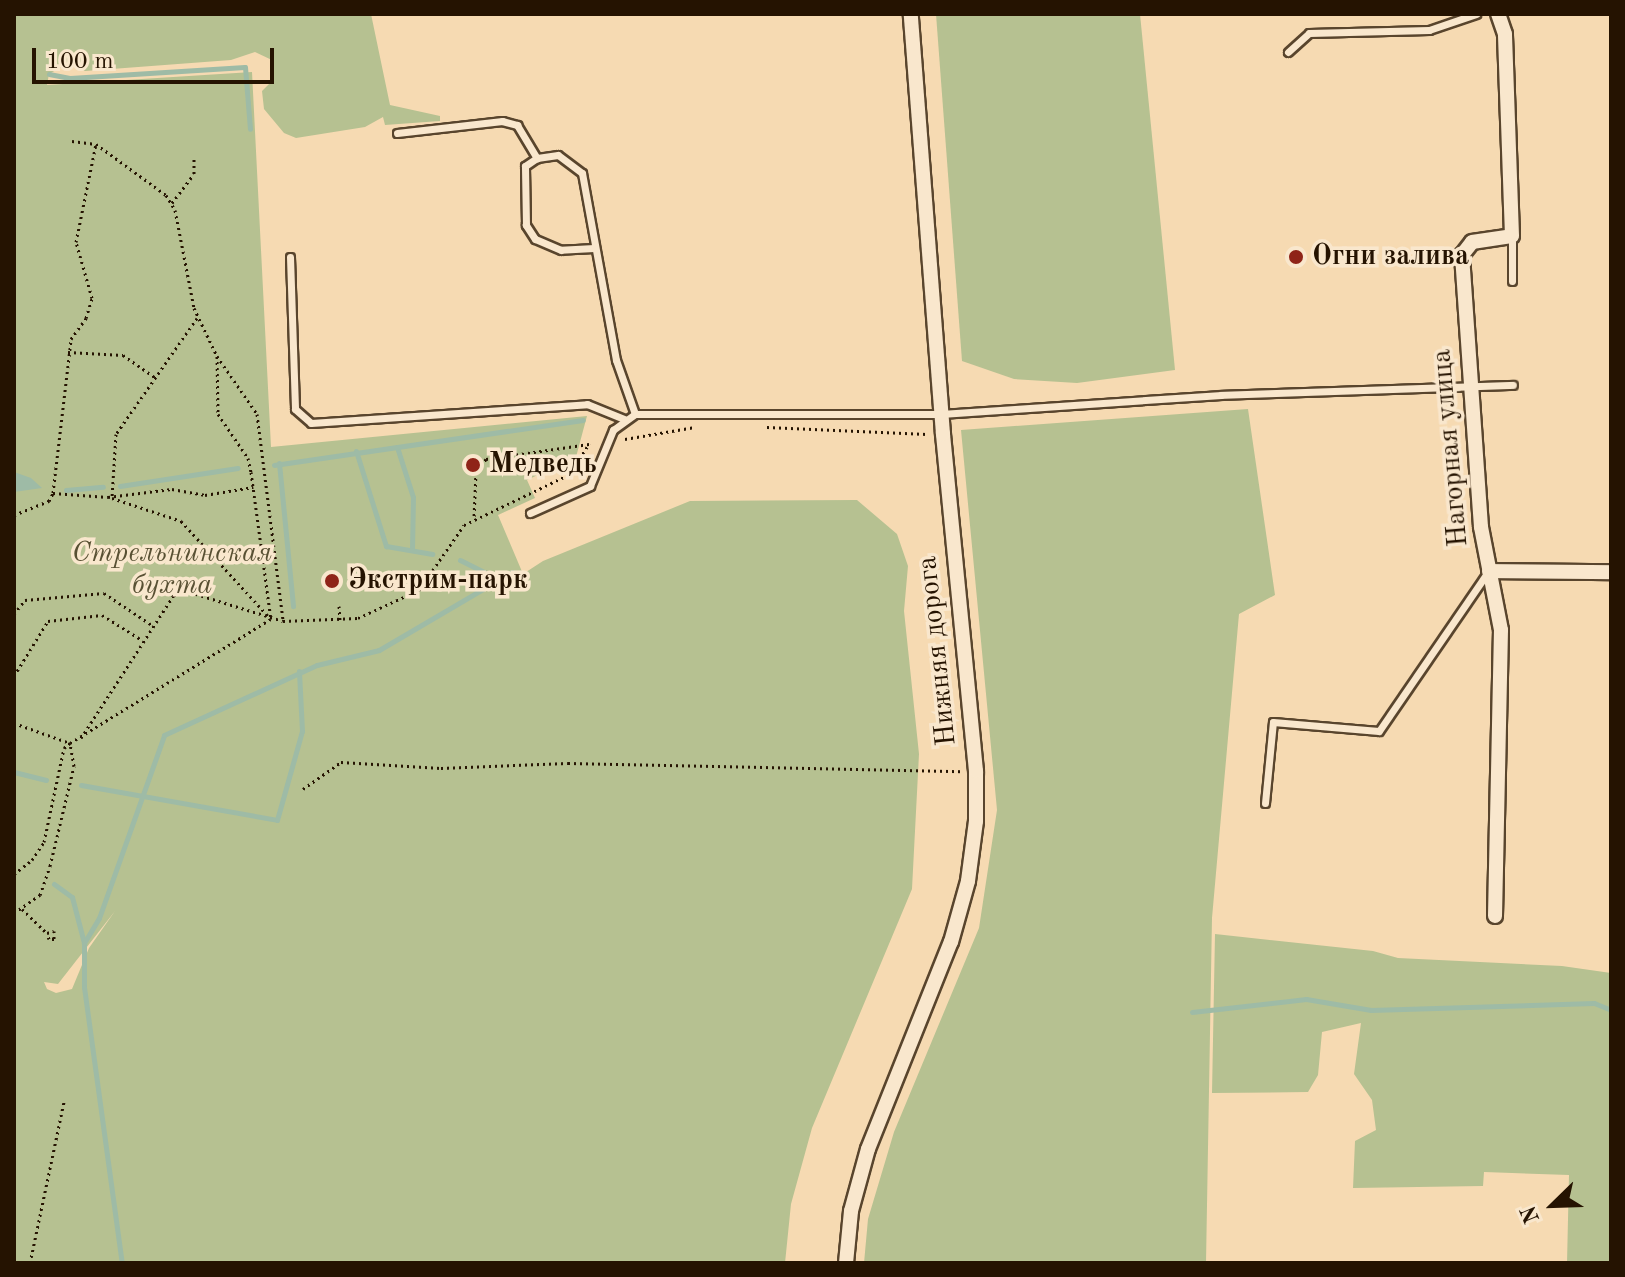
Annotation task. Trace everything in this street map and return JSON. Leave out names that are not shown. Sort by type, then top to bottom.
[{"type":"street","name":"Нижняя дорога","points":[[846,1263],[851,1211],[868,1149],[951,942],[968,881],[976,821],[976,771],[941,414],[911,14]]},
{"type":"street","points":[[1498,14],[1505,34],[1512,236]]},
{"type":"street","name":"Нагорная улица","points":[[1495,916],[1501,630],[1489,571],[1462,255],[1472,242],[1512,236]]},
{"type":"street","points":[[1489,571],[1611,572]]},
{"type":"lane","points":[[1288,52],[1309,33],[1429,30],[1476,14]]},
{"type":"lane","points":[[397,133],[502,121],[517,125],[537,158]]},
{"type":"lane","points":[[594,248],[561,250],[535,239],[526,225],[525,166],[537,158],[558,155],[582,173],[590,199],[594,248],[616,360],[635,414]]},
{"type":"lane","points":[[1512,236],[1512,281]]},
{"type":"lane","points":[[290,257],[295,409],[311,423],[587,404],[624,419]]},
{"type":"lane","points":[[530,513],[590,486],[613,430],[624,419],[635,414],[941,414],[1472,384],[1513,385]]},
{"type":"lane","points":[[1265,803],[1273,722],[1379,731],[1489,571]]},
{"type":"path","points":[[72,141],[96,144],[172,203],[197,318],[217,356],[257,414],[283,621]]},
{"type":"path","points":[[14,515],[49,501],[53,493],[68,352],[92,298],[76,242],[96,144]]},
{"type":"path","points":[[172,203],[194,174],[194,156]]},
{"type":"path","points":[[197,318],[116,434],[112,495],[115,502],[181,521],[271,619]]},
{"type":"path","points":[[68,352],[123,355],[155,377]]},
{"type":"path","points":[[217,356],[218,414],[248,458],[271,619]]},
{"type":"path","points":[[625,439],[707,426]]},
{"type":"path","points":[[764,427],[935,434]]},
{"type":"path","points":[[81,738],[170,599],[184,592],[283,621],[358,618],[419,590],[474,517],[578,467],[589,444],[486,459],[476,472],[474,517]]},
{"type":"path","points":[[53,493],[112,495],[172,489],[205,495],[253,487]]},
{"type":"path","points":[[522,496],[526,504]]},
{"type":"path","points":[[14,614],[25,600],[104,593],[152,625]]},
{"type":"path","points":[[339,606],[340,621]]},
{"type":"path","points":[[14,676],[48,621],[102,615],[142,640]]},
{"type":"path","points":[[14,874],[44,842],[64,748],[271,619]]},
{"type":"path","points":[[14,723],[70,743]]},
{"type":"path","points":[[14,913],[40,895],[50,866],[74,766],[70,743]]},
{"type":"path","points":[[303,789],[341,762],[441,768],[568,763],[967,771]]},
{"type":"path","points":[[22,909],[47,933]]},
{"type":"path","points":[[30,1263],[64,1101]]},
{"type":"green space","name":"Стрельнинская бухта","points":[[14,14],[371,14],[390,105],[440,116],[440,121],[385,125],[383,117],[365,127],[296,138],[284,133],[264,109],[262,91],[274,79],[274,61],[255,52],[231,60],[85,71],[68,63],[49,74],[47,85],[252,72],[271,447],[587,416],[576,457],[527,480],[535,498],[498,515],[523,574],[543,561],[690,501],[857,500],[897,534],[908,566],[904,611],[919,754],[912,889],[812,1128],[791,1204],[785,1263],[14,1263]],"holes":[[[115,911],[89,948],[72,989],[56,993],[47,989],[44,982],[58,984]]]},
{"type":"green space","points":[[936,14],[1140,14],[1175,370],[1077,383],[1014,379],[962,361]]},
{"type":"green space","points":[[1248,409],[1275,595],[1239,614],[1212,918],[1206,1263],[864,1263],[868,1219],[894,1132],[979,928],[997,810],[961,430]]},
{"type":"green space","points":[[1215,934],[1373,951],[1398,958],[1562,966],[1611,973],[1611,1263],[1567,1263],[1569,1175],[1484,1172],[1483,1186],[1353,1188],[1355,1141],[1376,1130],[1372,1100],[1354,1074],[1361,1023],[1322,1032],[1318,1075],[1308,1092],[1212,1093]]},
{"type":"shaded area","points":[[14,472],[31,478],[42,488],[14,492]]},
{"type":"waterway","points":[[49,74],[70,78],[245,67],[250,129]]},
{"type":"waterway","points":[[274,465],[583,420]]},
{"type":"waterway","points":[[397,447],[413,497],[412,549]]},
{"type":"waterway","points":[[356,451],[386,546],[432,554]]},
{"type":"waterway","points":[[279,463],[293,606]]},
{"type":"waterway","points":[[120,486],[238,468]]},
{"type":"waterway","points":[[66,490],[103,487]]},
{"type":"waterway","points":[[460,560],[498,579]]},
{"type":"waterway","points":[[84,943],[99,918],[164,735],[317,665],[379,650],[512,572]]},
{"type":"waterway","points":[[81,785],[277,820],[302,731],[299,671]]},
{"type":"waterway","points":[[14,772],[46,780]]},
{"type":"waterway","points":[[54,884],[72,897],[84,943],[84,987],[122,1263]]},
{"type":"waterway","points":[[1192,1012],[1306,999],[1371,1010],[1594,1003],[1611,1010]]},
{"type":"place","name":"Огни залива","points":[[1296,257]]},
{"type":"place","name":"Медведь","points":[[473,465]]},
{"type":"place","name":"Экстрим-парк","points":[[332,581]]}]
